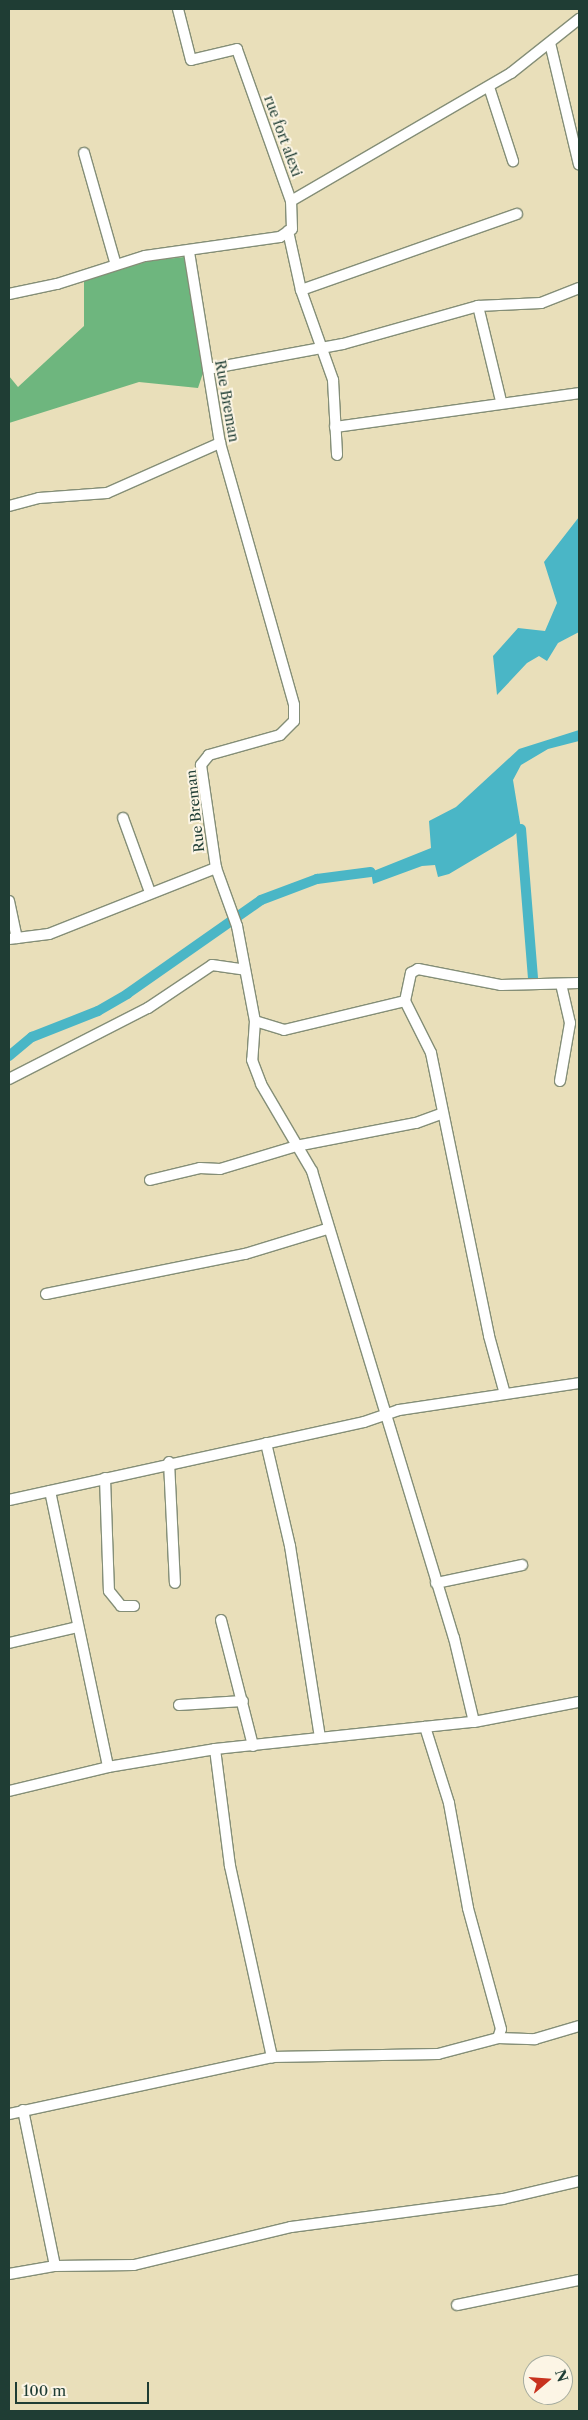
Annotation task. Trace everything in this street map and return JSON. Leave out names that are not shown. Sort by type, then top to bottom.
[{"type":"street","name":"rue fort alexi","points":[[178,9],[191,60],[237,49],[291,201],[288,231],[300,290],[332,380],[337,455]]},
{"type":"street","points":[[291,201],[488,87],[550,43],[579,19]]},
{"type":"street","points":[[550,43],[579,165]]},
{"type":"street","points":[[488,87],[513,161]]},
{"type":"street","points":[[84,154],[116,265]]},
{"type":"street","points":[[300,290],[517,214]]},
{"type":"street","points":[[9,294],[145,256],[189,252],[280,237],[288,231]]},
{"type":"street","name":"Rue Breman","points":[[189,252],[220,443],[294,705],[294,721],[280,735],[208,755],[201,765],[216,868],[228,910],[237,926],[242,970],[256,1021]]},
{"type":"street","points":[[208,369],[321,348],[478,306],[541,302],[579,288]]},
{"type":"street","points":[[478,306],[501,401]]},
{"type":"street","points":[[335,427],[501,401],[579,393]]},
{"type":"street","points":[[9,506],[39,498],[107,493],[220,443]]},
{"type":"street","points":[[123,818],[150,892]]},
{"type":"street","points":[[9,901],[13,938],[49,934],[150,892],[216,868]]},
{"type":"street","points":[[9,1079],[132,1017],[212,965],[242,970]]},
{"type":"street","points":[[505,1394],[441,1114],[431,1053],[404,1001],[410,974],[418,969],[471,982],[561,985],[579,983]]},
{"type":"street","points":[[560,1081],[570,1023],[561,985]]},
{"type":"street","points":[[404,1001],[284,1030],[256,1021],[252,1060],[296,1146],[312,1172],[327,1229],[386,1415],[436,1583],[474,1722]]},
{"type":"street","points":[[150,1180],[200,1168],[220,1169],[296,1146],[416,1123],[441,1114]]},
{"type":"street","points":[[46,1294],[245,1254],[327,1229]]},
{"type":"street","points":[[9,1500],[169,1462],[266,1443],[386,1415],[579,1383]]},
{"type":"street","points":[[266,1443],[290,1546],[320,1737]]},
{"type":"street","points":[[169,1462],[175,1583]]},
{"type":"street","points":[[105,1478],[109,1591],[121,1606],[134,1606]]},
{"type":"street","points":[[50,1491],[108,1767]]},
{"type":"street","points":[[436,1583],[522,1565]]},
{"type":"street","points":[[220,1620],[243,1701],[253,1746]]},
{"type":"street","points":[[9,1643],[78,1627]]},
{"type":"street","points":[[179,1706],[243,1701]]},
{"type":"street","points":[[9,1791],[108,1767],[215,1749],[474,1722],[579,1702]]},
{"type":"street","points":[[425,1727],[449,1803],[468,1908],[500,2029],[498,2038]]},
{"type":"street","points":[[215,1749],[230,1866],[272,2057]]},
{"type":"street","points":[[9,2114],[272,2057],[438,2054],[498,2038],[536,2039],[579,2026]]},
{"type":"street","points":[[23,2110],[55,2266]]},
{"type":"street","points":[[9,2274],[55,2266],[134,2266],[291,2228],[503,2199],[579,2181]]},
{"type":"street","points":[[457,2305],[579,2280]]},
{"type":"green space","points":[[184,257],[204,370],[198,388],[139,382],[9,423],[9,376],[18,387],[84,326],[84,281],[149,261]]},
{"type":"water","points":[[579,517],[579,632],[558,643],[547,661],[539,656],[527,663],[497,695],[493,656],[518,628],[545,631],[557,603],[544,562]]},
{"type":"water","points":[[579,730],[579,741],[548,749],[521,765],[513,780],[521,829],[513,836],[449,874],[438,877],[435,865],[422,866],[373,884],[371,872],[431,848],[429,821],[456,807],[519,749]]},
{"type":"waterway","points":[[521,829],[533,979]]},
{"type":"waterway","points":[[9,1056],[32,1037],[98,1011],[127,994],[261,900],[317,879],[371,872]]}]
